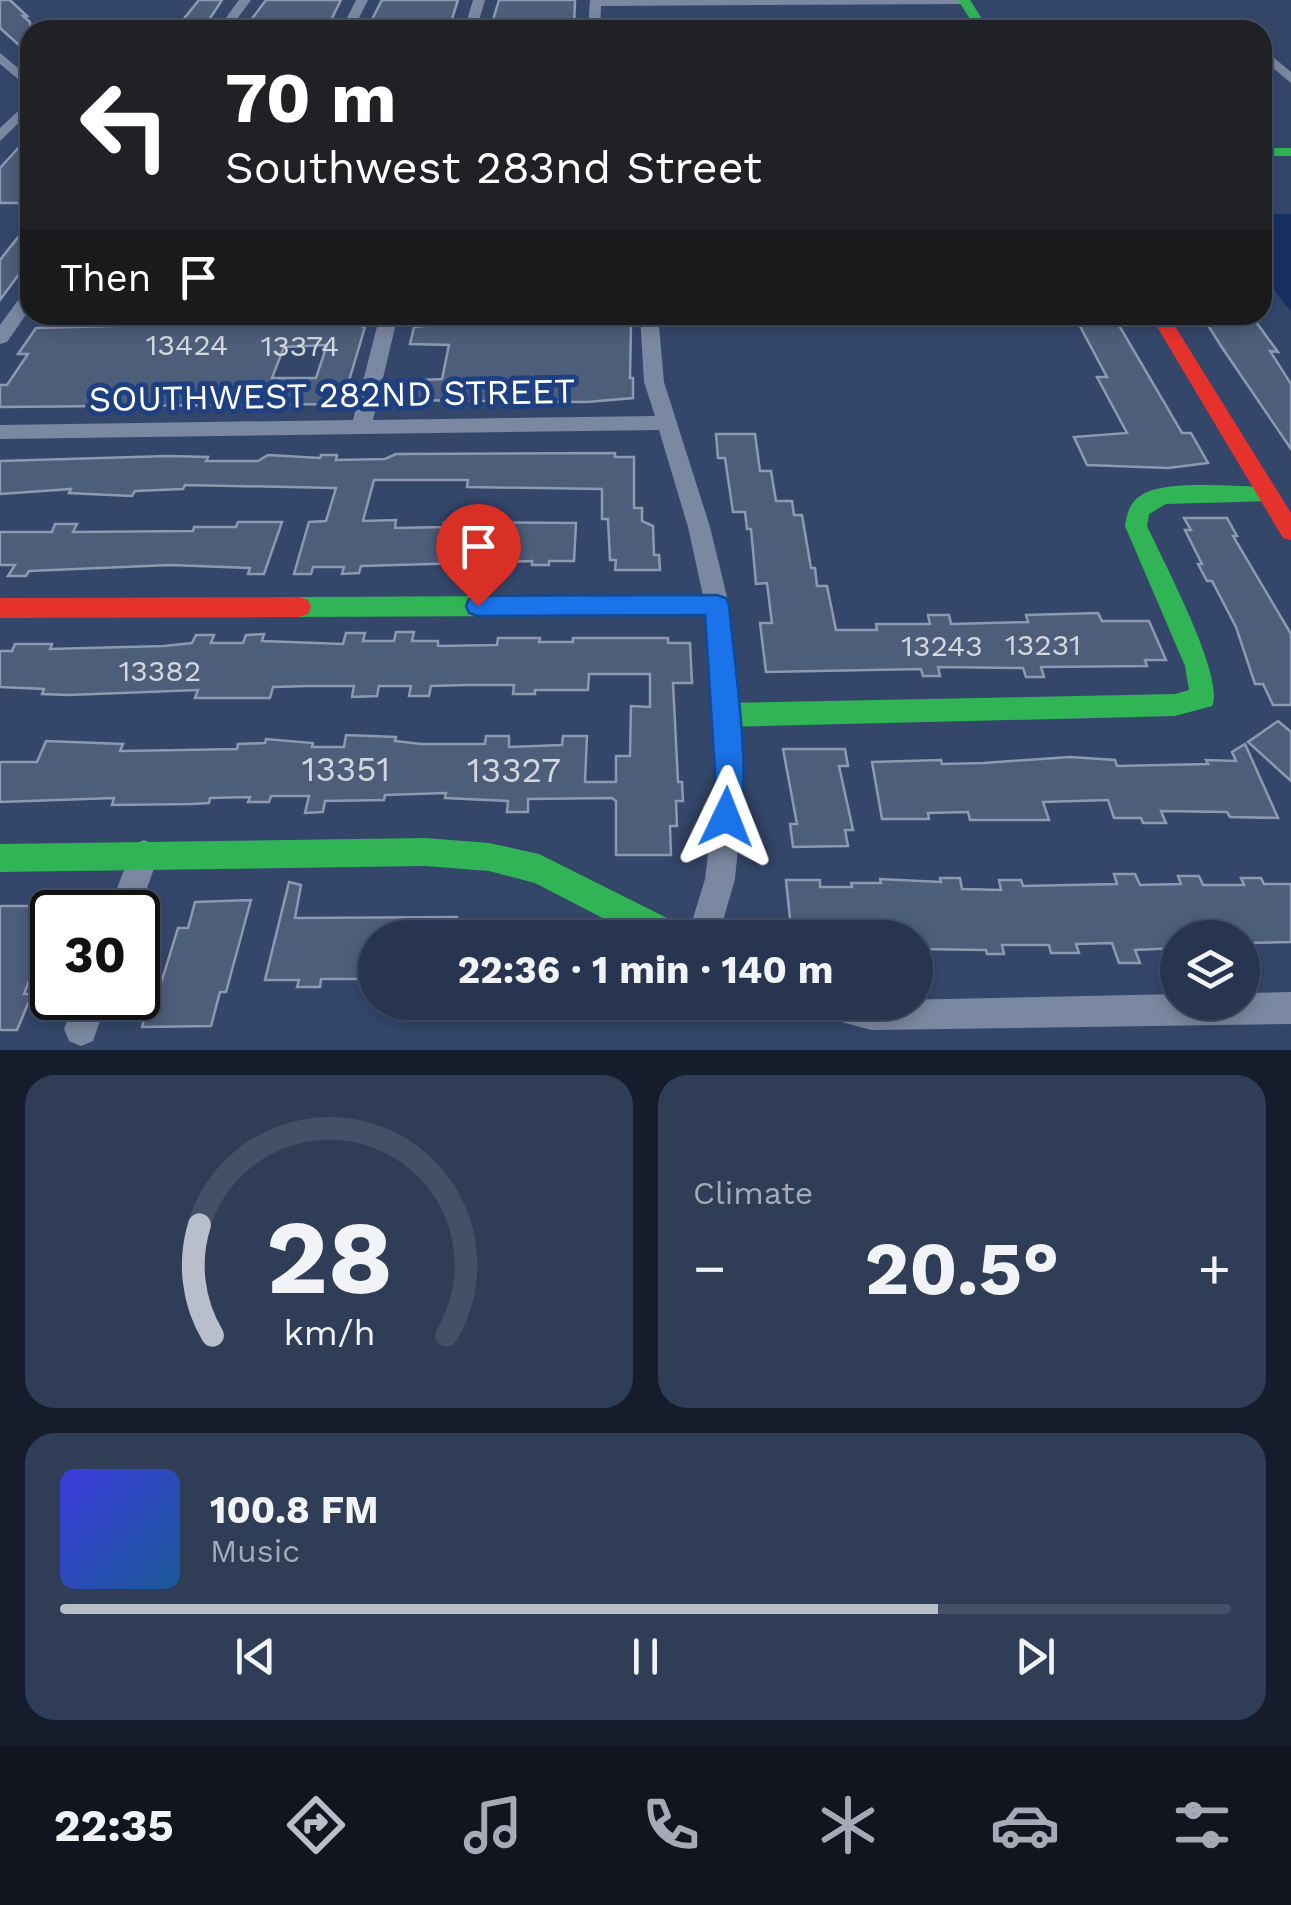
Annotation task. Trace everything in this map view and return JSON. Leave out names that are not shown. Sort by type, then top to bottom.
[{"type":"street","points":[[230,20],[245,0]]},
{"type":"street","points":[[596,2],[964,0]]},
{"type":"street","points":[[0,57],[20,76]]},
{"type":"street","points":[[1272,61],[1291,79]]},
{"type":"street","points":[[0,137],[20,115]]},
{"type":"street","points":[[0,338],[20,312]]},
{"type":"street","points":[[362,425],[387,325]]},
{"type":"street","points":[[650,325],[654,382],[699,527],[717,605],[730,786],[720,879],[707,920]]},
{"type":"street","points":[[1165,325],[1291,532]]},
{"type":"street","name":"SOUTHWEST 282ND STREET","points":[[0,432],[664,423]]},
{"type":"street","points":[[725,715],[1175,706],[1203,698],[1198,666],[1136,526],[1137,510],[1145,500],[1165,496],[1268,494]]},
{"type":"street","points":[[0,608],[717,605]]},
{"type":"street","points":[[0,858],[426,852],[489,857],[539,869],[639,920]]},
{"type":"street","points":[[131,890],[144,854]]},
{"type":"street","points":[[933,1015],[1291,1008]]},
{"type":"street","points":[[81,1029],[84,1020]]},
{"type":"water","points":[[1272,214],[1291,214],[1291,312],[1272,288]]},
{"type":"building","points":[[0,0],[10,0],[27,16],[23,16],[28,20],[20,20],[20,46],[0,28]]},
{"type":"building","points":[[199,0],[222,0],[209,20],[183,20]]},
{"type":"building","points":[[266,0],[341,0],[331,20],[251,20]]},
{"type":"building","points":[[382,0],[458,0],[452,20],[372,20]]},
{"type":"building","points":[[499,0],[575,0],[574,20],[493,20]]},
{"type":"building","points":[[20,146],[20,203],[0,203],[0,168]]},
{"type":"building","points":[[20,235],[20,273],[0,300],[0,260]]},
{"type":"building","points":[[631,325],[633,398],[587,402],[398,400],[402,381],[442,379],[449,345],[410,344],[414,327]]},
{"type":"building","points":[[1079,325],[1119,325],[1182,433],[1191,433],[1208,463],[1168,468],[1087,465],[1074,437],[1127,433],[1097,377],[1107,377]]},
{"type":"building","points":[[1208,325],[1258,325],[1278,352],[1270,351],[1291,384],[1291,449]]},
{"type":"building","points":[[365,327],[342,404],[0,407],[0,385],[7,385],[28,354],[18,354],[36,328]],"holes":[[[327,345],[316,378],[272,378],[284,347]]]},
{"type":"building","points":[[716,434],[755,434],[760,471],[771,471],[776,501],[792,501],[794,515],[802,515],[811,568],[815,568],[817,586],[827,586],[836,630],[877,630],[876,624],[930,624],[928,615],[949,615],[951,624],[1028,622],[1026,615],[1098,613],[1102,621],[1149,621],[1166,660],[1145,660],[1147,666],[1041,667],[1044,677],[1026,677],[1023,668],[938,667],[940,676],[923,676],[921,669],[766,672],[760,623],[772,623],[767,583],[756,584],[751,529],[747,529],[745,512],[733,512],[725,458],[718,458]]},
{"type":"building","points":[[615,453],[615,457],[634,457],[634,508],[642,508],[642,521],[653,526],[654,555],[659,555],[660,570],[615,570],[616,560],[610,560],[608,519],[602,519],[602,489],[467,487],[468,480],[374,480],[363,521],[396,520],[395,528],[444,527],[444,523],[462,522],[576,523],[574,561],[549,561],[549,565],[532,565],[532,561],[361,566],[359,573],[342,574],[344,567],[313,567],[311,574],[294,574],[309,522],[326,521],[336,488],[185,485],[183,489],[135,491],[132,496],[69,493],[71,489],[0,494],[0,461],[168,456],[258,461],[268,455],[337,455],[336,460],[385,459],[396,454]]},
{"type":"building","points":[[1184,518],[1227,518],[1237,536],[1233,536],[1291,634],[1291,705],[1273,705],[1263,684],[1255,684],[1236,627],[1212,581],[1207,581],[1198,564],[1202,564],[1185,530],[1191,530]]},
{"type":"building","points":[[238,522],[282,522],[264,574],[248,574],[250,568],[170,565],[29,571],[26,576],[8,576],[15,565],[0,565],[0,532],[52,532],[55,524],[77,524],[73,532],[193,531],[194,527],[236,527]]},
{"type":"building","points":[[396,632],[414,632],[412,641],[438,641],[438,646],[497,645],[498,638],[573,642],[573,638],[668,638],[668,643],[690,643],[692,683],[673,683],[678,782],[682,782],[683,801],[676,801],[677,826],[670,826],[671,855],[616,855],[616,801],[612,798],[528,799],[528,812],[507,812],[508,801],[445,798],[446,793],[325,801],[323,812],[305,813],[309,796],[271,796],[269,802],[248,802],[250,797],[210,798],[209,803],[192,804],[112,805],[114,798],[0,802],[0,762],[37,762],[46,741],[123,744],[120,751],[237,749],[238,744],[265,743],[266,739],[313,743],[312,747],[344,747],[346,735],[396,737],[395,741],[421,744],[485,744],[486,736],[509,736],[509,747],[562,745],[563,736],[587,736],[585,782],[616,782],[616,756],[630,756],[631,706],[650,707],[650,674],[589,674],[588,690],[535,690],[535,694],[513,694],[514,685],[431,686],[429,696],[409,696],[411,686],[379,686],[377,696],[352,697],[354,686],[273,687],[270,698],[195,698],[198,690],[42,694],[44,689],[0,687],[0,651],[12,651],[15,644],[52,644],[50,649],[164,646],[192,643],[196,635],[214,635],[211,643],[243,643],[246,635],[264,634],[262,641],[343,644],[346,633],[365,633],[363,641],[394,641]]},
{"type":"building","points":[[1278,721],[1291,732],[1291,781],[1248,742]]},
{"type":"building","points":[[1245,744],[1278,818],[1161,811],[1166,823],[1143,823],[1141,818],[1114,818],[1108,800],[1043,802],[1049,820],[970,820],[968,812],[928,813],[929,819],[882,819],[872,762],[983,763],[1070,757],[1115,760],[1117,766],[1208,764],[1206,760],[1236,761],[1232,752]]},
{"type":"building","points":[[783,749],[845,749],[848,766],[839,766],[853,830],[845,830],[848,846],[793,847],[790,824],[797,824]]},
{"type":"building","points":[[1114,874],[1135,874],[1140,885],[1181,884],[1178,876],[1199,876],[1203,885],[1244,885],[1241,878],[1261,878],[1264,884],[1291,884],[1291,942],[1260,943],[1260,920],[1160,920],[1160,949],[1135,950],[1140,963],[1119,963],[1112,943],[1076,944],[1079,953],[1051,953],[1049,945],[1002,945],[1004,954],[933,949],[933,920],[790,920],[786,880],[820,880],[820,887],[852,887],[851,883],[881,883],[880,879],[941,882],[940,878],[960,878],[962,889],[1001,890],[999,880],[1021,880],[1023,886],[1117,884]]},
{"type":"building","points":[[289,882],[301,885],[295,918],[457,917],[358,920],[358,979],[321,979],[320,987],[297,987],[299,980],[265,980]]},
{"type":"building","points":[[251,900],[226,992],[220,992],[211,1026],[142,1027],[144,1020],[160,1020],[160,986],[178,928],[188,928],[195,902]]},
{"type":"building","points":[[0,906],[30,906],[30,978],[24,994],[30,994],[30,999],[17,1030],[0,1030]]},
{"type":"traffic: fast","points":[[964,0],[977,20]]},
{"type":"traffic: fast","points":[[1272,152],[1291,152]]},
{"type":"traffic: fast","points":[[725,715],[1175,705],[1203,698],[1198,666],[1136,526],[1138,511],[1152,499],[1166,496],[1268,495]]},
{"type":"traffic: fast","points":[[299,607],[717,605]]},
{"type":"traffic: fast","points":[[0,858],[425,852],[489,857],[539,869],[639,920]]},
{"type":"traffic: jam","points":[[1165,325],[1291,532]]},
{"type":"traffic: jam","points":[[0,608],[299,607]]},
{"type":"route","points":[[478,606],[717,605],[730,786],[726,817]]}]
